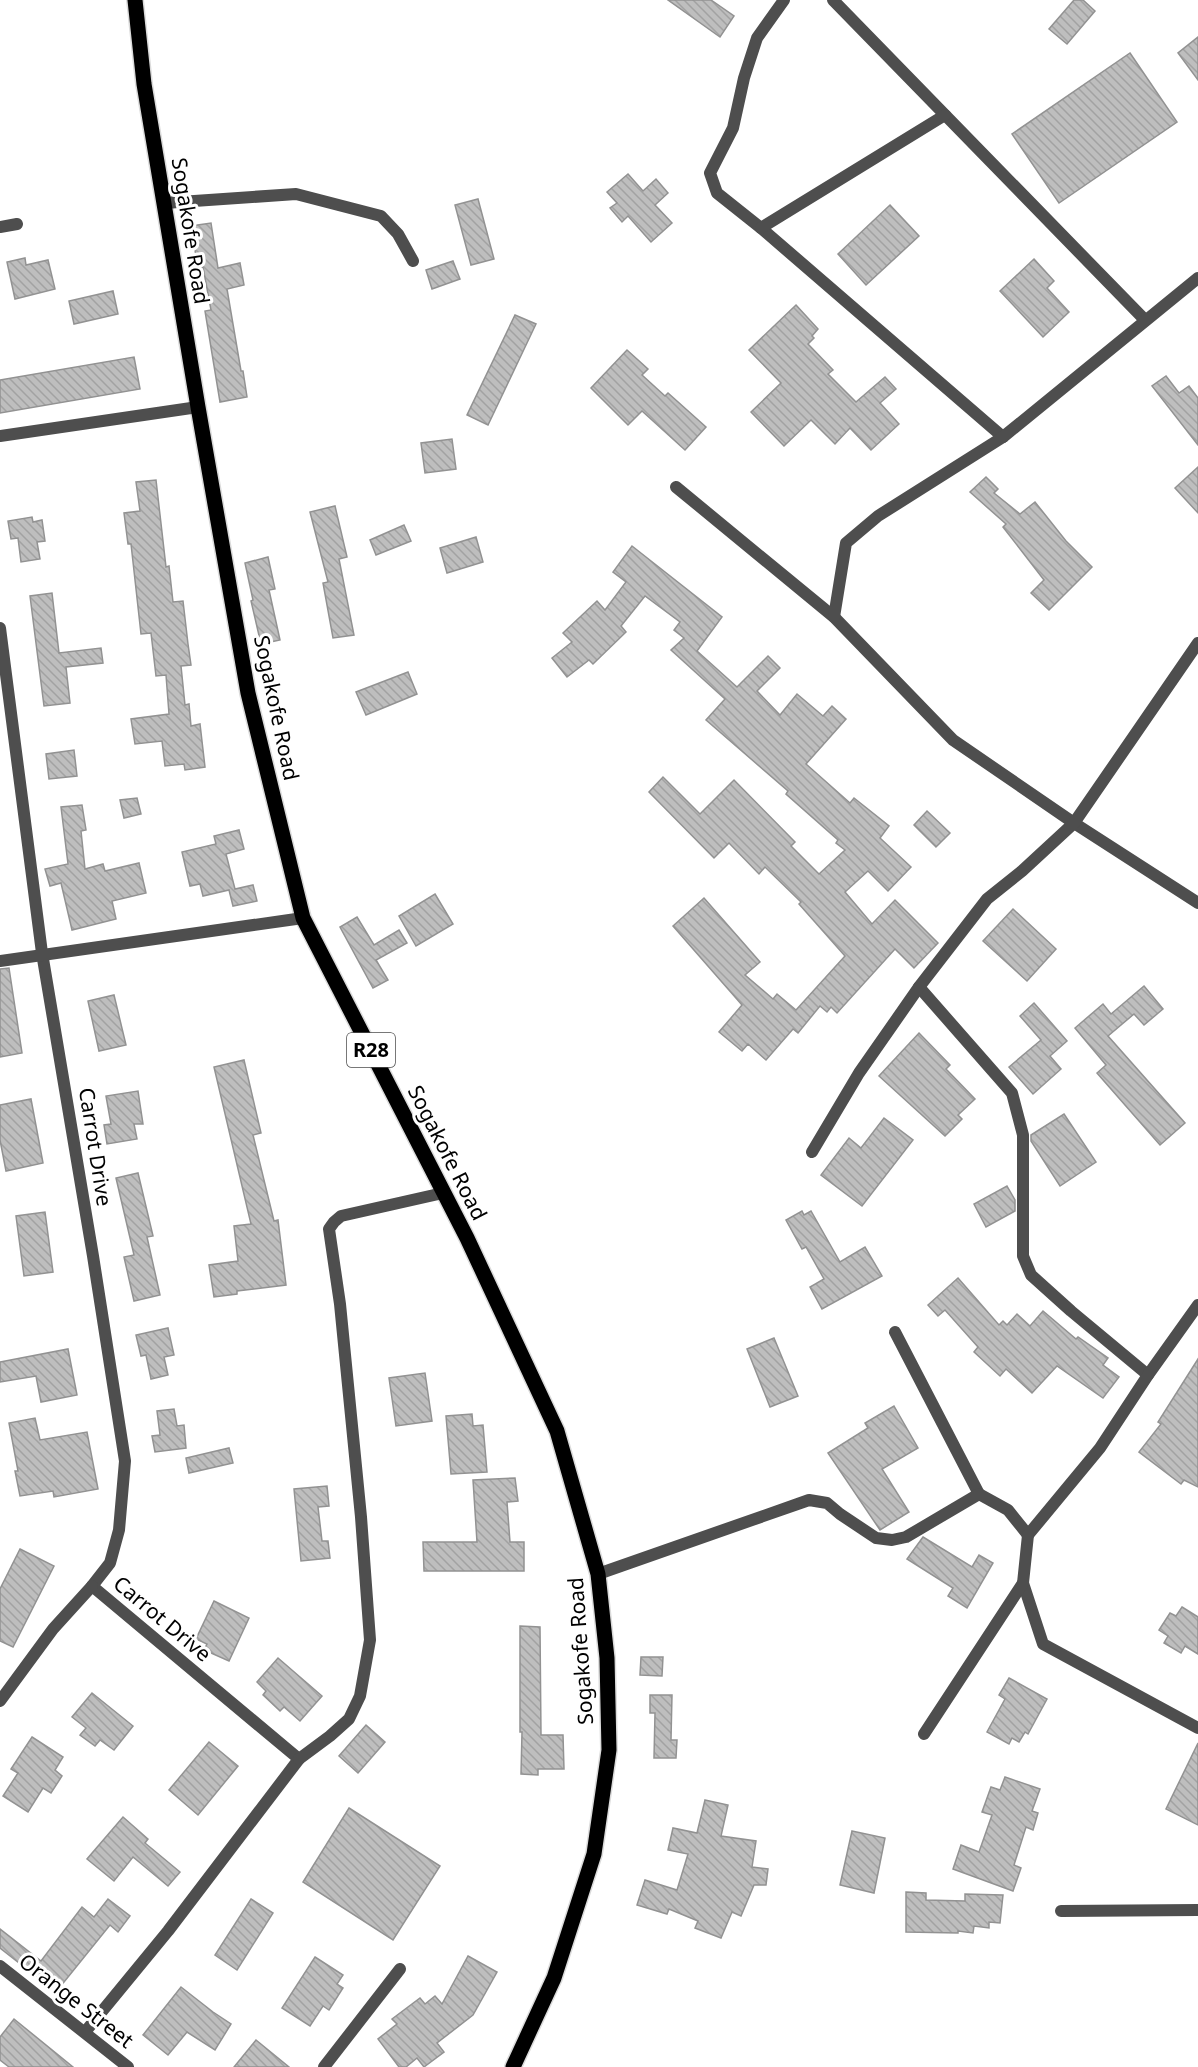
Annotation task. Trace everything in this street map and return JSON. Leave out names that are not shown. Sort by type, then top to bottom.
[{"type":"main road","name":"Sogakofe Road","points":[[135,0],[144,84],[248,693],[303,918],[467,1239],[557,1431],[598,1574],[607,1658],[609,1750],[594,1854],[554,1978],[513,2067]]},
{"type":"street","points":[[784,0],[757,38],[744,78],[733,128],[710,172],[717,193],[761,228],[1003,436]]},
{"type":"street","points":[[833,0],[1145,320]]},
{"type":"street","points":[[761,228],[945,115]]},
{"type":"street","points":[[165,203],[296,194],[381,216],[398,234],[413,261]]},
{"type":"street","points":[[0,227],[17,224]]},
{"type":"street","points":[[834,617],[846,543],[878,516],[1003,436],[1198,278]]},
{"type":"street","points":[[0,436],[198,407]]},
{"type":"street","points":[[676,487],[834,617],[953,740],[1074,823],[1198,903]]},
{"type":"street","name":"Carrot Drive","points":[[0,628],[42,953],[93,1256],[124,1461],[119,1530],[110,1563],[92,1586],[299,1759]]},
{"type":"street","points":[[812,1152],[859,1073],[919,987],[987,899],[1022,871],[1074,823],[1198,643]]},
{"type":"street","points":[[0,961],[42,953],[303,918]]},
{"type":"street","points":[[919,987],[1012,1093],[1023,1135],[1023,1256],[1031,1275],[1148,1375]]},
{"type":"street","points":[[85,2032],[168,1930],[299,1759],[349,1719],[360,1696],[370,1640],[343,1339],[329,1229],[341,1216],[443,1193]]},
{"type":"street","points":[[1198,1305],[1100,1448],[1028,1535],[1023,1583],[1043,1644],[1198,1728]]},
{"type":"street","points":[[895,1332],[979,1494],[1008,1510],[1028,1535]]},
{"type":"street","points":[[598,1574],[809,1500],[827,1503],[876,1538],[892,1540],[906,1537],[979,1494]]},
{"type":"street","points":[[924,1734],[1023,1583]]},
{"type":"street","points":[[0,1701],[53,1629],[92,1586]]},
{"type":"street","points":[[1060,1911],[1198,1910]]},
{"type":"street","name":"Orange Street","points":[[0,1966],[128,2067]]},
{"type":"street","points":[[324,2067],[400,1969]]},
{"type":"building","points":[[668,0],[711,0],[734,16],[720,37]]},
{"type":"building","points":[[1074,0],[1083,0],[1095,11],[1067,44],[1049,29]]},
{"type":"building","points":[[1198,37],[1198,80],[1178,53]]},
{"type":"building","points":[[1130,53],[1177,122],[1059,203],[1012,134]]},
{"type":"building","points":[[628,174],[643,191],[656,179],[668,193],[655,205],[672,223],[651,242],[628,216],[622,222],[610,208],[617,203],[607,192]]},
{"type":"building","points":[[478,199],[494,259],[471,265],[455,205]]},
{"type":"building","points":[[890,205],[919,236],[866,285],[838,254]]},
{"type":"building","points":[[211,223],[218,268],[240,263],[244,285],[227,289],[247,397],[220,402],[205,311],[211,310],[203,267],[198,268],[191,226]]},
{"type":"building","points":[[25,258],[26,265],[48,260],[55,289],[15,299],[7,262]]},
{"type":"building","points":[[1034,259],[1054,281],[1047,288],[1069,312],[1043,337],[1000,291]]},
{"type":"building","points":[[453,261],[460,279],[432,289],[426,270]]},
{"type":"building","points":[[113,291],[118,314],[74,324],[69,301]]},
{"type":"building","points":[[796,305],[818,329],[808,344],[833,370],[828,374],[856,402],[885,377],[896,389],[880,403],[899,424],[871,450],[850,428],[835,444],[811,420],[784,446],[751,412],[781,383],[749,350]]},
{"type":"building","points":[[515,315],[536,324],[488,425],[467,415]]},
{"type":"building","points":[[627,350],[648,369],[642,375],[665,396],[668,393],[706,427],[685,450],[642,411],[628,425],[591,388]]},
{"type":"building","points":[[134,357],[140,389],[0,413],[0,380]]},
{"type":"building","points":[[1166,376],[1179,393],[1189,386],[1198,398],[1198,445],[1152,386]]},
{"type":"building","points":[[452,439],[456,469],[425,473],[421,443]]},
{"type":"building","points":[[1198,467],[1198,513],[1175,488]]},
{"type":"building","points":[[986,477],[998,489],[994,493],[1020,514],[1035,502],[1066,541],[1092,567],[1049,610],[1031,593],[1044,580],[1003,527],[1006,524],[970,492]]},
{"type":"building","points":[[156,480],[166,567],[169,566],[173,602],[183,601],[191,665],[181,666],[185,705],[189,704],[191,726],[200,724],[205,767],[185,770],[184,764],[165,766],[162,741],[135,744],[131,719],[169,714],[166,675],[156,676],[151,633],[141,634],[131,544],[128,544],[124,513],[140,511],[136,482]]},
{"type":"building","points":[[335,506],[347,557],[339,559],[354,635],[333,638],[323,583],[328,582],[310,512]]},
{"type":"building","points":[[32,517],[33,522],[42,520],[45,541],[37,542],[40,559],[21,562],[18,538],[11,539],[8,521]]},
{"type":"building","points":[[404,525],[411,541],[376,555],[370,540]]},
{"type":"building","points":[[476,537],[483,562],[447,573],[440,548]]},
{"type":"building","points":[[632,546],[722,617],[697,651],[737,687],[768,656],[780,668],[757,691],[780,715],[797,694],[823,716],[832,706],[846,719],[806,764],[850,803],[854,798],[889,826],[880,838],[911,867],[888,891],[868,871],[845,892],[872,924],[895,900],[938,943],[914,968],[895,949],[837,1013],[831,1007],[827,1012],[820,1006],[798,1033],[793,1029],[766,1060],[748,1044],[742,1051],[719,1032],[742,1005],[673,926],[704,898],[760,962],[745,975],[773,999],[777,994],[796,1010],[845,956],[799,904],[801,902],[765,867],[759,874],[729,843],[714,858],[649,792],[663,777],[700,814],[734,780],[795,842],[791,846],[819,874],[845,850],[836,843],[838,840],[786,794],[788,791],[706,720],[725,699],[671,650],[684,638],[674,630],[680,622],[645,596],[621,626],[626,632],[593,664],[589,660],[567,677],[552,658],[572,642],[563,633],[597,601],[605,610],[626,582],[613,572]]},
{"type":"building","points":[[268,557],[275,589],[269,590],[280,640],[261,644],[245,563]]},
{"type":"building","points":[[52,593],[59,653],[101,648],[103,663],[66,667],[70,703],[44,706],[30,596]]},
{"type":"building","points":[[408,672],[417,694],[366,715],[356,692]]},
{"type":"building","points":[[74,750],[77,776],[49,779],[46,754]]},
{"type":"building","points":[[137,798],[141,814],[124,818],[120,800]]},
{"type":"building","points":[[82,805],[86,830],[81,831],[85,869],[103,864],[105,871],[139,863],[146,893],[112,901],[116,919],[72,930],[61,883],[50,886],[45,869],[68,864],[61,807]]},
{"type":"building","points":[[927,811],[950,833],[936,847],[914,825]]},
{"type":"building","points":[[239,830],[244,849],[226,854],[235,889],[253,885],[257,901],[233,906],[229,890],[203,896],[200,884],[190,886],[182,852],[216,844],[214,836]]},
{"type":"building","points":[[435,894],[453,924],[416,946],[399,916]]},
{"type":"building","points":[[1013,909],[1056,949],[1027,981],[983,941]]},
{"type":"building","points":[[357,917],[374,945],[399,930],[407,943],[376,960],[388,980],[373,988],[340,927]]},
{"type":"building","points":[[9,968],[22,1053],[0,1057],[0,969]]},
{"type":"building","points":[[1144,986],[1163,1009],[1144,1025],[1134,1014],[1108,1036],[1185,1123],[1160,1145],[1097,1073],[1106,1065],[1075,1028],[1103,1004],[1111,1014]]},
{"type":"building","points":[[114,995],[126,1045],[99,1051],[88,1001]]},
{"type":"building","points":[[1034,1003],[1067,1041],[1050,1056],[1061,1069],[1033,1094],[1009,1067],[1041,1040],[1020,1016]]},
{"type":"building","points":[[919,1033],[950,1065],[946,1069],[975,1099],[958,1115],[962,1119],[945,1136],[879,1076]]},
{"type":"building","points":[[244,1060],[261,1133],[253,1135],[274,1221],[278,1220],[286,1285],[237,1291],[237,1294],[214,1297],[209,1265],[238,1261],[234,1226],[251,1224],[214,1067]]},
{"type":"building","points":[[138,1091],[143,1124],[134,1124],[137,1139],[107,1144],[104,1125],[111,1124],[106,1096]]},
{"type":"building","points":[[31,1099],[43,1163],[6,1171],[0,1140],[0,1105]]},
{"type":"building","points":[[1064,1114],[1096,1162],[1060,1186],[1031,1141],[1031,1135]]},
{"type":"building","points":[[884,1118],[913,1140],[862,1206],[821,1175],[849,1138],[861,1148]]},
{"type":"building","points":[[138,1173],[153,1236],[147,1237],[160,1295],[134,1301],[124,1257],[134,1255],[116,1178]]},
{"type":"building","points":[[1007,1186],[1015,1200],[1015,1211],[986,1227],[974,1204]]},
{"type":"building","points":[[802,1211],[804,1215],[811,1211],[840,1262],[865,1247],[882,1276],[822,1309],[810,1287],[824,1279],[806,1247],[802,1249],[786,1220]]},
{"type":"building","points":[[45,1212],[53,1272],[24,1276],[16,1216]]},
{"type":"building","points":[[958,1278],[999,1325],[1003,1321],[1007,1325],[1017,1314],[1030,1326],[1043,1311],[1076,1339],[1078,1337],[1108,1358],[1103,1365],[1119,1377],[1103,1398],[1057,1366],[1032,1393],[1006,1369],[1000,1376],[974,1352],[978,1347],[945,1310],[938,1316],[928,1305]]},
{"type":"building","points":[[168,1328],[174,1355],[164,1357],[168,1375],[151,1379],[146,1355],[141,1356],[136,1335]]},
{"type":"building","points":[[774,1338],[798,1396],[770,1407],[747,1349]]},
{"type":"building","points":[[68,1349],[77,1395],[41,1402],[36,1376],[0,1382],[0,1362]]},
{"type":"building","points":[[1198,1359],[1198,1487],[1184,1480],[1181,1484],[1139,1452],[1161,1424],[1158,1422]]},
{"type":"building","points":[[425,1373],[432,1421],[396,1426],[389,1378]]},
{"type":"building","points":[[894,1406],[918,1448],[882,1469],[909,1512],[880,1530],[828,1453],[868,1428],[865,1423]]},
{"type":"building","points":[[174,1409],[177,1426],[184,1425],[186,1448],[155,1452],[152,1436],[160,1435],[157,1411]]},
{"type":"building","points":[[472,1414],[473,1426],[483,1425],[487,1472],[451,1474],[446,1416]]},
{"type":"building","points":[[35,1418],[40,1440],[87,1432],[98,1489],[54,1497],[53,1491],[20,1496],[9,1423]]},
{"type":"building","points":[[229,1448],[233,1463],[189,1473],[186,1458]]},
{"type":"building","points":[[515,1478],[518,1501],[507,1502],[510,1542],[524,1542],[524,1571],[424,1571],[423,1542],[477,1542],[473,1480]]},
{"type":"building","points":[[327,1486],[329,1506],[318,1507],[322,1541],[328,1541],[330,1558],[301,1561],[294,1489]]},
{"type":"building","points":[[923,1537],[972,1567],[979,1555],[993,1563],[967,1608],[948,1596],[953,1588],[907,1559]]},
{"type":"building","points":[[20,1549],[54,1566],[13,1647],[0,1641],[0,1589]]},
{"type":"building","points":[[214,1601],[249,1618],[229,1661],[204,1650],[207,1644],[196,1639]]},
{"type":"building","points":[[1182,1607],[1198,1617],[1198,1654],[1185,1646],[1181,1653],[1164,1643],[1168,1636],[1159,1630],[1170,1613],[1176,1616]]},
{"type":"building","points":[[520,1626],[540,1627],[541,1735],[563,1735],[564,1769],[538,1769],[538,1775],[521,1774]]},
{"type":"building","points":[[641,1657],[663,1657],[662,1676],[640,1675]]},
{"type":"building","points":[[278,1658],[322,1696],[300,1721],[284,1707],[280,1711],[263,1695],[266,1691],[257,1682]]},
{"type":"building","points":[[1009,1678],[1047,1699],[1028,1734],[1025,1732],[1019,1742],[1012,1738],[1009,1744],[987,1732],[1005,1699],[999,1695]]},
{"type":"building","points":[[92,1693],[133,1726],[114,1750],[100,1740],[95,1746],[80,1735],[86,1728],[72,1717]]},
{"type":"building","points":[[650,1695],[672,1695],[671,1740],[677,1740],[676,1758],[654,1758],[655,1713],[650,1713]]},
{"type":"building","points":[[366,1725],[385,1742],[358,1773],[339,1756]]},
{"type":"building","points":[[32,1737],[63,1757],[55,1770],[62,1776],[51,1793],[43,1788],[28,1812],[3,1796],[18,1773],[11,1769]]},
{"type":"building","points":[[209,1742],[238,1766],[198,1815],[169,1790]]},
{"type":"building","points":[[1198,1743],[1198,1825],[1166,1809]]},
{"type":"building","points":[[1005,1777],[1040,1789],[1032,1811],[1038,1813],[1033,1830],[1026,1827],[1014,1865],[1021,1868],[1013,1891],[953,1869],[961,1845],[979,1852],[992,1815],[982,1812],[991,1787],[1000,1790]]},
{"type":"building","points":[[705,1800],[728,1805],[721,1836],[756,1841],[752,1867],[768,1869],[766,1885],[754,1885],[741,1916],[732,1912],[721,1938],[695,1928],[698,1921],[669,1909],[667,1914],[637,1905],[645,1880],[677,1890],[688,1854],[668,1850],[673,1828],[697,1833]]},
{"type":"building","points":[[349,1808],[440,1866],[393,1940],[303,1882]]},
{"type":"building","points":[[123,1817],[148,1839],[145,1843],[180,1872],[168,1886],[133,1857],[114,1881],[87,1859]]},
{"type":"building","points":[[852,1831],[885,1838],[874,1893],[840,1885]]},
{"type":"building","points":[[906,1892],[926,1893],[926,1900],[965,1901],[965,1894],[1003,1895],[1000,1923],[989,1922],[989,1928],[974,1926],[973,1933],[906,1932]]},
{"type":"building","points":[[108,1899],[130,1916],[118,1932],[110,1925],[56,1992],[0,1948],[0,1929],[41,1961],[82,1907],[94,1917]]},
{"type":"building","points":[[251,1899],[273,1913],[237,1970],[215,1955]]},
{"type":"building","points":[[468,1956],[497,1972],[473,2015],[437,2043],[444,2052],[424,2067],[417,2058],[406,2067],[399,2067],[378,2039],[397,2024],[392,2019],[420,1998],[425,2004],[435,1996],[442,2004]]},
{"type":"building","points":[[315,1957],[343,1975],[337,1984],[343,1988],[329,2010],[323,2006],[310,2026],[282,2008]]},
{"type":"building","points":[[181,1987],[231,2024],[215,2050],[187,2032],[168,2055],[143,2035]]},
{"type":"building","points":[[14,2019],[73,2067],[9,2067],[0,2060],[0,2037]]},
{"type":"building","points":[[256,2040],[289,2067],[234,2067]]}]
